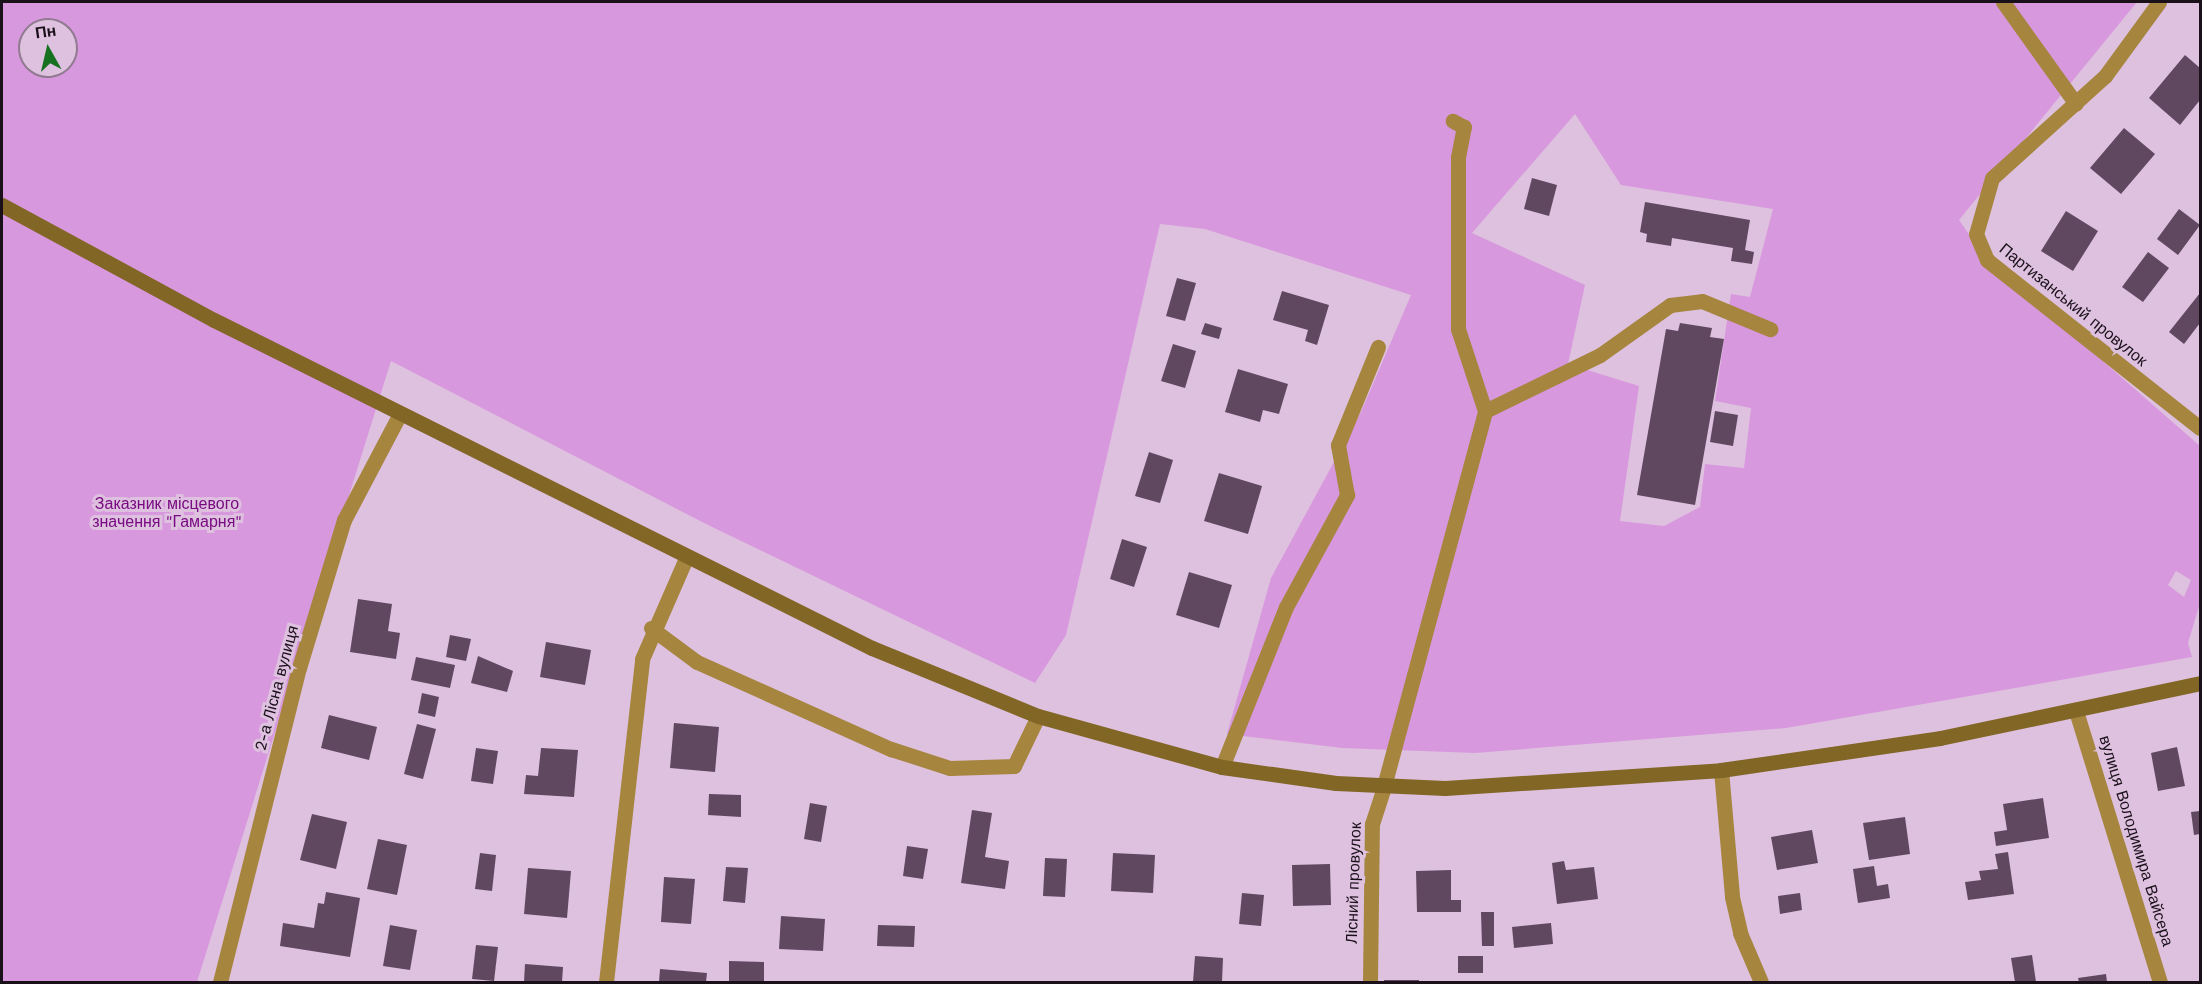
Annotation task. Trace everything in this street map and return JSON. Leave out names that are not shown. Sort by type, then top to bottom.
[{"type":"street","points":[[2003,2],[2076,104]]},
{"type":"street","name":"Партизанський провулок","points":[[2159,2],[2138,35],[2076,104],[1992,178],[1977,223],[1978,246],[1986,260],[2200,428]]},
{"type":"street","points":[[1453,121],[1464,127],[1458,157],[1458,329],[1485,411],[1600,355],[1670,305],[1702,301],[1770,329]]},
{"type":"street","points":[[2,206],[400,414],[872,648],[1038,717],[1222,768],[1384,786],[1486,788],[1721,770],[1907,744],[2076,711],[2200,683]]},
{"type":"street","points":[[1222,768],[1291,597],[1347,495],[1338,444],[1378,347]]},
{"type":"street","name":"Лісний провулок","points":[[1370,982],[1372,824],[1485,411]]},
{"type":"street","name":"2-а Лісна вулиця","points":[[220,982],[299,668],[344,520],[400,414]]},
{"type":"street","points":[[606,982],[636,693],[651,628],[687,556]]},
{"type":"street","points":[[651,628],[697,662],[891,749],[950,768],[1014,766],[1038,717]]},
{"type":"street","name":"вулиця Володимира Вайсера","points":[[2076,711],[2160,982]]},
{"type":"street","points":[[1721,770],[1735,914],[1761,982]]},
{"type":"green space","name":"Заказник місцевого значення \"Гамарня\"","points":[[2,2],[2137,2],[1959,220],[1987,260],[2200,446],[2200,603],[2188,643],[2192,657],[1786,728],[1475,753],[1342,748],[1227,734],[1271,578],[1361,412],[1411,295],[1205,229],[1160,224],[1066,635],[1035,683],[706,524],[391,361],[197,982],[2,982]],"holes":[[[1575,114],[1621,185],[1773,209],[1750,297],[1731,294],[1715,401],[1751,408],[1744,468],[1705,464],[1700,507],[1664,526],[1620,521],[1639,386],[1568,364],[1585,285],[1472,233]],[[2176,571],[2191,580],[2184,597],[2168,585]]]},
{"type":"building","points":[[2185,55],[2200,68],[2200,100],[2180,125],[2149,98]]},
{"type":"building","points":[[2124,128],[2155,154],[2121,194],[2090,168]]},
{"type":"building","points":[[1532,178],[1557,185],[1549,216],[1524,209]]},
{"type":"building","points":[[1645,202],[1750,220],[1745,250],[1754,252],[1752,264],[1731,261],[1733,248],[1672,238],[1671,246],[1646,242],[1647,234],[1640,232]]},
{"type":"building","points":[[2179,209],[2200,225],[2178,255],[2157,239]]},
{"type":"building","points":[[2066,211],[2098,231],[2073,271],[2041,251]]},
{"type":"building","points":[[2148,252],[2169,268],[2143,302],[2122,287]]},
{"type":"building","points":[[1177,278],[1196,283],[1185,321],[1166,316]]},
{"type":"building","points":[[1282,291],[1329,305],[1317,345],[1305,341],[1308,330],[1273,320]]},
{"type":"building","points":[[2200,293],[2200,323],[2184,344],[2169,332]]},
{"type":"building","points":[[1205,323],[1222,328],[1219,339],[1201,334]]},
{"type":"building","points":[[1680,323],[1712,328],[1710,337],[1724,339],[1695,505],[1637,495],[1666,329],[1678,331]]},
{"type":"building","points":[[1173,344],[1196,351],[1185,388],[1161,381]]},
{"type":"building","points":[[1238,369],[1288,384],[1279,414],[1263,410],[1260,422],[1225,412]]},
{"type":"building","points":[[1715,411],[1738,415],[1733,446],[1710,442]]},
{"type":"building","points":[[1149,452],[1173,460],[1160,503],[1135,496]]},
{"type":"building","points":[[1219,473],[1262,486],[1248,534],[1204,521]]},
{"type":"building","points":[[1122,539],[1147,547],[1134,587],[1110,579]]},
{"type":"building","points":[[1189,572],[1232,585],[1219,628],[1176,615]]},
{"type":"building","points":[[358,599],[392,604],[388,631],[400,633],[396,659],[350,652]]},
{"type":"building","points":[[450,635],[471,639],[466,661],[446,657]]},
{"type":"building","points":[[546,642],[591,650],[585,685],[540,677]]},
{"type":"building","points":[[478,656],[513,671],[507,692],[471,683]]},
{"type":"building","points":[[416,657],[455,665],[450,688],[411,680]]},
{"type":"building","points":[[422,693],[439,697],[435,717],[418,713]]},
{"type":"building","points":[[329,715],[377,727],[369,760],[321,748]]},
{"type":"building","points":[[674,723],[719,727],[715,772],[670,768]]},
{"type":"building","points":[[417,724],[436,729],[423,779],[404,774]]},
{"type":"building","points":[[2177,747],[2185,786],[2158,791],[2151,753]]},
{"type":"building","points":[[476,748],[498,751],[493,784],[471,781]]},
{"type":"building","points":[[541,748],[578,750],[574,797],[524,794],[526,775],[538,776]]},
{"type":"building","points":[[709,794],[741,795],[741,817],[708,815]]},
{"type":"building","points":[[2043,798],[2049,838],[1996,846],[1994,832],[2007,830],[2003,804]]},
{"type":"building","points":[[810,803],[827,806],[821,842],[804,839]]},
{"type":"building","points":[[972,810],[992,813],[985,857],[1009,861],[1005,889],[961,883]]},
{"type":"building","points":[[2200,811],[2200,834],[2194,835],[2191,812]]},
{"type":"building","points":[[312,814],[347,822],[336,869],[300,860]]},
{"type":"building","points":[[1905,817],[1910,854],[1869,860],[1863,823]]},
{"type":"building","points":[[1812,830],[1818,863],[1777,870],[1771,837]]},
{"type":"building","points":[[378,839],[407,845],[397,895],[367,889]]},
{"type":"building","points":[[907,846],[928,849],[923,879],[903,876]]},
{"type":"building","points":[[2008,852],[2014,894],[1968,900],[1965,882],[1981,880],[1979,871],[1998,869],[1995,854]]},
{"type":"building","points":[[480,853],[496,855],[492,891],[475,889]]},
{"type":"building","points":[[1113,853],[1155,855],[1153,893],[1111,891]]},
{"type":"building","points":[[1045,858],[1067,859],[1065,897],[1043,896]]},
{"type":"building","points":[[1564,861],[1566,870],[1594,867],[1598,899],[1557,904],[1552,863]]},
{"type":"building","points":[[1330,864],[1331,905],[1293,906],[1292,865]]},
{"type":"building","points":[[1874,866],[1877,886],[1888,884],[1890,898],[1858,903],[1853,869]]},
{"type":"building","points":[[726,867],[748,868],[745,903],[723,901]]},
{"type":"building","points":[[528,868],[571,871],[567,918],[524,914]]},
{"type":"building","points":[[1451,870],[1451,900],[1461,900],[1461,912],[1417,912],[1416,871]]},
{"type":"building","points":[[664,877],[695,879],[691,924],[661,922]]},
{"type":"building","points":[[326,892],[360,898],[350,957],[280,946],[283,923],[314,928],[318,903],[324,904]]},
{"type":"building","points":[[1242,893],[1264,895],[1261,926],[1239,924]]},
{"type":"building","points":[[1800,893],[1802,910],[1780,914],[1778,896]]},
{"type":"building","points":[[1481,912],[1494,912],[1494,946],[1482,946]]},
{"type":"building","points":[[781,916],[825,919],[823,951],[779,949]]},
{"type":"building","points":[[1551,923],[1553,944],[1514,948],[1512,927]]},
{"type":"building","points":[[390,925],[417,930],[410,970],[383,966]]},
{"type":"building","points":[[878,925],[915,926],[914,947],[877,946]]},
{"type":"building","points":[[476,945],[498,947],[494,981],[472,979]]},
{"type":"building","points":[[2032,955],[2036,982],[2015,982],[2011,958]]},
{"type":"building","points":[[1195,956],[1223,958],[1222,982],[1193,982]]},
{"type":"building","points":[[1458,956],[1483,956],[1483,973],[1458,973]]},
{"type":"building","points":[[729,961],[764,962],[764,982],[729,982]]},
{"type":"building","points":[[525,964],[563,967],[562,982],[524,982]]},
{"type":"building","points":[[660,969],[707,973],[706,982],[659,982]]},
{"type":"building","points":[[2106,974],[2107,982],[2079,982],[2078,978]]},
{"type":"building","points":[[1384,980],[1419,980],[1419,982],[1384,982]]}]
